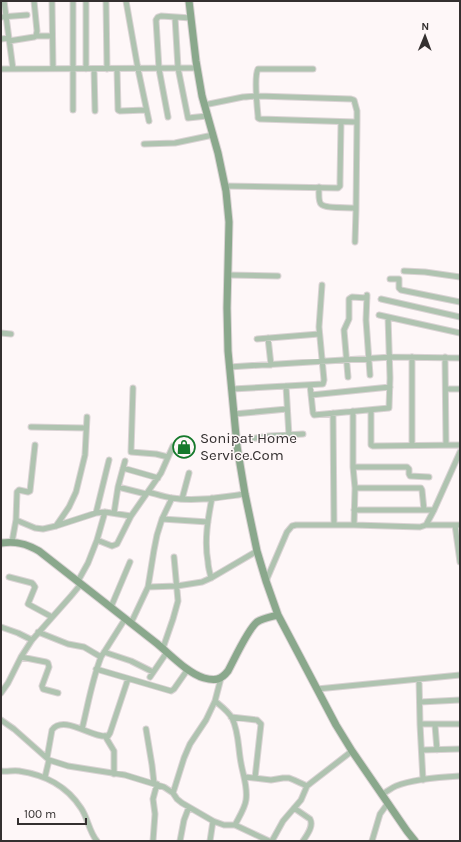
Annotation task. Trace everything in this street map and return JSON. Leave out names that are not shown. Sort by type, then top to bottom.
[{"type":"street","points":[[4,1],[3,17],[9,40],[13,69]]},
{"type":"street","points":[[34,1],[37,31],[36,36]]},
{"type":"street","points":[[52,1],[53,68]]},
{"type":"street","points":[[73,1],[73,110]]},
{"type":"street","points":[[86,1],[86,69]]},
{"type":"street","points":[[106,1],[107,69]]},
{"type":"street","points":[[126,1],[149,121]]},
{"type":"street","points":[[189,1],[202,96],[218,153],[225,186],[229,222],[227,308],[228,351],[236,441],[257,551],[278,615],[300,659],[352,751],[415,841]]},
{"type":"street","points":[[3,17],[27,15]]},
{"type":"street","points":[[168,117],[159,69],[157,18],[161,16],[191,18]]},
{"type":"street","points":[[175,17],[178,68],[188,118],[207,116]]},
{"type":"street","points":[[1,39],[9,40],[36,36],[52,36]]},
{"type":"street","points":[[1,69],[197,68]]},
{"type":"street","points":[[94,69],[95,111]]},
{"type":"street","points":[[117,69],[118,110],[146,110]]},
{"type":"street","points":[[313,69],[258,69],[256,73],[259,119],[341,123],[355,123],[357,120]]},
{"type":"street","points":[[204,105],[243,97],[257,96],[354,100],[357,111],[356,210],[354,242]]},
{"type":"street","points":[[225,186],[337,188],[340,186],[341,123]]},
{"type":"street","points":[[144,144],[175,143],[213,135]]},
{"type":"street","points":[[319,187],[320,202],[322,205],[330,207],[353,208],[356,210]]},
{"type":"street","points":[[404,271],[460,276]]},
{"type":"street","points":[[228,275],[278,276]]},
{"type":"street","points":[[390,279],[399,279],[399,287],[401,290],[460,302]]},
{"type":"street","points":[[232,389],[324,383],[319,334],[322,285]]},
{"type":"street","points":[[348,377],[344,330],[349,319],[349,299],[352,297],[367,296],[366,320],[370,375]]},
{"type":"street","points":[[381,299],[460,317]]},
{"type":"street","points":[[379,315],[460,333]]},
{"type":"street","points":[[310,385],[313,414],[315,415],[389,408],[390,378],[388,317]]},
{"type":"street","points":[[1,333],[12,334]]},
{"type":"street","points":[[257,339],[319,334]]},
{"type":"street","points":[[268,338],[271,365]]},
{"type":"street","points":[[230,367],[389,357],[460,358]]},
{"type":"street","points":[[412,357],[412,446]]},
{"type":"street","points":[[445,357],[446,445]]},
{"type":"street","points":[[286,386],[289,436]]},
{"type":"street","points":[[311,395],[390,387]]},
{"type":"street","points":[[133,388],[130,450],[133,452],[156,454],[168,457]]},
{"type":"street","points":[[446,389],[460,389]]},
{"type":"street","points":[[234,414],[287,409]]},
{"type":"street","points":[[371,410],[371,445],[460,445]]},
{"type":"street","points":[[353,411],[353,468],[355,488],[354,525]]},
{"type":"street","points":[[333,413],[334,525]]},
{"type":"street","points":[[56,526],[76,492],[85,455],[87,417]]},
{"type":"street","points":[[31,427],[86,428]]},
{"type":"street","points":[[236,441],[268,436],[303,434]]},
{"type":"street","points":[[12,542],[16,520],[18,491],[30,491],[35,445]]},
{"type":"street","points":[[97,540],[112,546],[117,544],[131,516],[161,473],[173,446]]},
{"type":"street","points":[[426,525],[460,452]]},
{"type":"street","points":[[96,513],[109,460]]},
{"type":"street","points":[[114,513],[118,487],[125,461]]},
{"type":"street","points":[[123,468],[158,478]]},
{"type":"street","points":[[353,468],[407,468],[409,469],[410,476],[429,477]]},
{"type":"street","points":[[182,499],[189,473]]},
{"type":"street","points":[[118,487],[182,499],[212,498],[245,494]]},
{"type":"street","points":[[355,488],[421,488],[424,510]]},
{"type":"street","points":[[131,623],[148,587],[154,550],[162,520],[172,498]]},
{"type":"street","points":[[212,498],[208,522],[208,562],[212,578]]},
{"type":"street","points":[[354,510],[434,510]]},
{"type":"street","points":[[16,520],[39,529],[43,529],[96,513],[105,512],[131,516]]},
{"type":"street","points":[[1,693],[32,640],[71,596],[88,563],[97,540],[105,512]]},
{"type":"street","points":[[162,520],[208,522]]},
{"type":"street","points":[[266,581],[287,532],[292,526],[296,525],[420,527],[426,525],[458,525],[460,562]]},
{"type":"street","points":[[1,543],[12,542],[26,544],[32,547],[111,607],[188,669],[206,678],[216,680],[224,676],[255,624],[262,619],[278,615]]},
{"type":"street","points":[[148,587],[177,586],[202,582],[212,578],[257,551]]},
{"type":"street","points":[[38,632],[68,644],[84,647],[103,655],[131,661],[152,674],[165,650],[177,607],[178,601],[174,557]]},
{"type":"street","points":[[111,607],[130,562]]},
{"type":"street","points":[[9,577],[33,584],[35,587],[28,604],[52,617]]},
{"type":"street","points":[[82,729],[96,669],[125,618]]},
{"type":"street","points":[[1,627],[32,640]]},
{"type":"street","points":[[21,657],[48,663],[49,667],[42,688],[58,693]]},
{"type":"street","points":[[96,669],[171,691],[188,669]]},
{"type":"street","points":[[317,689],[460,674]]},
{"type":"street","points":[[173,792],[190,744],[206,720],[215,701],[220,678]]},
{"type":"street","points":[[45,777],[52,730],[54,727],[65,725],[82,729],[100,736],[108,736],[128,679]]},
{"type":"street","points":[[419,679],[423,780]]},
{"type":"street","points":[[420,702],[460,700]]},
{"type":"street","points":[[215,701],[231,717],[237,736],[244,777],[246,800],[235,825]]},
{"type":"street","points":[[231,717],[258,720],[261,724],[255,778]]},
{"type":"street","points":[[1,720],[14,729],[48,759],[68,766],[125,775],[167,788],[173,792],[179,801],[213,821],[224,825],[235,825],[269,841]]},
{"type":"street","points":[[420,724],[460,724]]},
{"type":"street","points":[[435,725],[437,750]]},
{"type":"street","points":[[146,730],[155,784],[153,799],[155,814],[152,841]]},
{"type":"street","points":[[105,736],[114,751],[114,774]]},
{"type":"street","points":[[422,750],[460,749]]},
{"type":"street","points":[[272,841],[283,821],[301,800],[307,786],[352,751]]},
{"type":"street","points":[[1,771],[19,771],[45,777],[59,785],[72,796],[80,807],[96,841]]},
{"type":"street","points":[[382,794],[398,785],[423,780],[460,776]]},
{"type":"street","points":[[244,777],[271,780],[289,778],[307,786]]},
{"type":"street","points":[[372,841],[380,814],[388,803]]},
{"type":"street","points":[[180,841],[184,820],[189,807]]},
{"type":"street","points":[[294,808],[312,821],[303,841]]},
{"type":"street","points":[[210,841],[213,821]]},
{"type":"place","name":"Sonipat Home Service.Com","points":[[184,447]]}]
